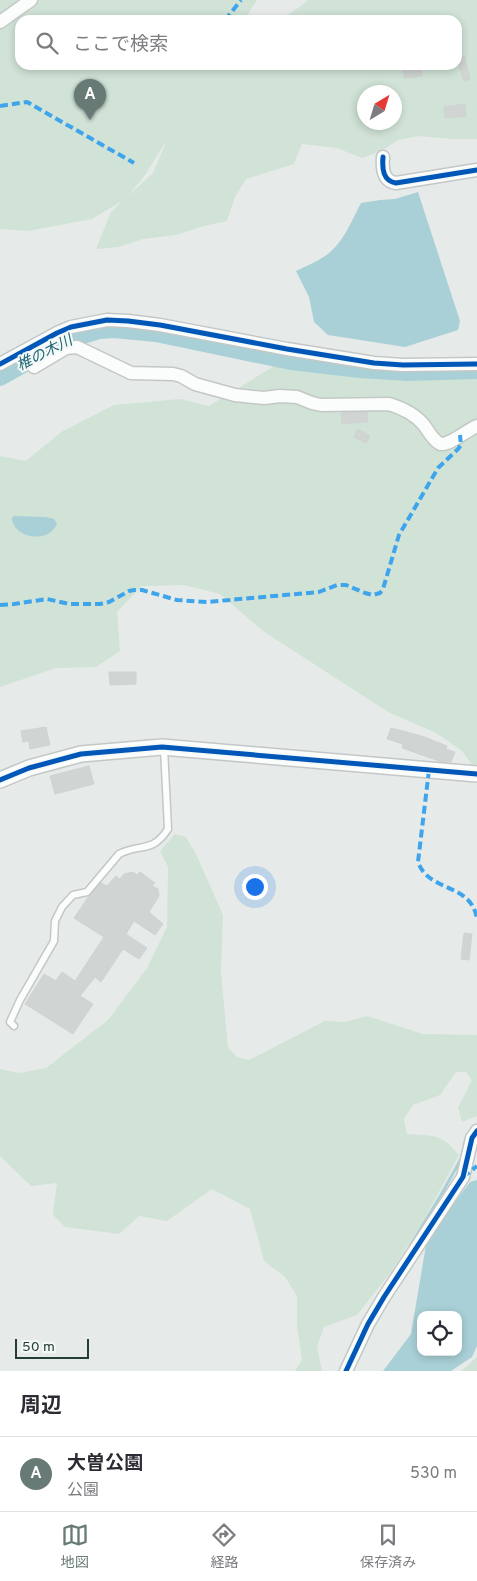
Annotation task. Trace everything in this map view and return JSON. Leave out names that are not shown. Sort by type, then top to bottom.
[{"type":"street","points":[[0,22],[31,0]]},
{"type":"street","points":[[383,158],[382,167],[386,178],[390,182],[396,183],[477,170]]},
{"type":"street","points":[[0,364],[71,327],[107,320],[160,325],[374,363],[403,365],[477,364]]},
{"type":"street","points":[[34,368],[66,348],[77,347],[131,373],[173,374],[195,384],[235,395],[264,398],[297,396],[321,405],[389,404],[399,407],[417,418],[440,444],[450,443],[468,429],[477,426]]},
{"type":"street","points":[[0,780],[29,768],[81,754],[164,748],[477,774]]},
{"type":"street","points":[[346,1371],[380,1303],[463,1177],[472,1138],[477,1131]]},
{"type":"lane","points":[[14,1026],[10,1022],[20,1000],[54,941],[55,921],[62,907],[73,895],[87,892],[118,854],[154,845],[168,829],[164,748]]},
{"type":"green space","points":[[0,0],[257,0],[247,15],[15,15],[15,70],[462,70],[462,15],[288,15],[309,0],[477,0],[477,139],[419,136],[398,140],[383,150],[362,158],[337,148],[302,144],[294,164],[246,179],[235,197],[227,221],[176,235],[143,239],[119,247],[96,249],[111,212],[122,201],[92,219],[28,231],[0,229]],"holes":[[[167,140],[153,173],[128,196],[145,175]]]},
{"type":"green space","points":[[279,363],[416,376],[477,376],[477,767],[473,766],[462,751],[436,733],[388,712],[263,631],[220,594],[184,585],[142,586],[117,612],[120,651],[96,667],[56,668],[0,687],[0,456],[26,461],[61,432],[114,405],[180,399],[209,406]]},
{"type":"green space","points":[[175,834],[186,837],[196,854],[223,915],[221,973],[228,1047],[237,1057],[249,1060],[325,1021],[346,1022],[367,1016],[423,1034],[477,1035],[477,1116],[462,1122],[458,1108],[472,1080],[466,1072],[456,1072],[440,1095],[413,1105],[404,1119],[407,1134],[442,1139],[459,1155],[422,1223],[391,1272],[357,1315],[324,1327],[317,1347],[322,1371],[295,1371],[302,1360],[297,1326],[297,1296],[285,1277],[264,1261],[250,1209],[212,1189],[167,1221],[139,1216],[119,1234],[65,1227],[53,1215],[57,1183],[31,1186],[0,1156],[0,1069],[19,1073],[46,1068],[108,1020],[147,968],[167,927],[168,867],[160,851]]},
{"type":"green space","points":[[477,1357],[477,1371],[461,1371]]},
{"type":"water","points":[[418,192],[460,321],[458,330],[405,347],[328,335],[314,322],[309,297],[296,271],[322,258],[337,245],[361,203],[395,199]]},
{"type":"water","points":[[14,516],[46,517],[54,519],[57,523],[48,534],[33,536],[19,531],[14,525],[12,518]]},
{"type":"water","points":[[477,1180],[477,1346],[472,1357],[451,1371],[383,1371],[411,1334],[427,1239],[470,1182]]},
{"type":"building","points":[[464,56],[470,79],[464,81],[461,70],[462,57]]},
{"type":"building","points":[[403,70],[421,70],[422,76],[404,78]]},
{"type":"building","points":[[465,104],[466,116],[445,118],[444,107]]},
{"type":"building","points":[[367,412],[368,422],[342,424],[341,413]]},
{"type":"building","points":[[358,429],[370,436],[366,443],[354,437]]},
{"type":"building","points":[[109,672],[136,672],[136,684],[110,685]]},
{"type":"building","points":[[46,727],[50,745],[30,749],[29,741],[23,742],[21,731]]},
{"type":"building","points":[[391,728],[422,736],[447,746],[446,749],[455,752],[451,762],[442,762],[402,748],[403,744],[387,739]]},
{"type":"building","points":[[89,766],[94,784],[55,794],[50,776]]},
{"type":"building","points":[[133,872],[137,875],[140,872],[155,883],[152,886],[158,889],[159,896],[149,912],[163,924],[155,935],[134,921],[126,934],[147,948],[139,959],[123,949],[101,982],[95,977],[80,996],[93,1004],[73,1034],[25,1004],[44,974],[56,981],[62,972],[75,981],[104,937],[74,918],[89,896],[101,883],[107,886],[116,876],[120,879],[124,874]]},
{"type":"building","points":[[464,933],[472,934],[469,960],[461,959]]},
{"type":"waterway","name":"椎の木川","points":[[0,377],[72,338],[99,330],[114,329],[156,333],[291,361],[360,369],[407,372],[477,370]]},
{"type":"waterway","points":[[410,1246],[461,1159],[466,1139]]},
{"type":"marked path","points":[[229,15],[241,0]]},
{"type":"marked path","points":[[0,106],[27,102],[134,163]]},
{"type":"marked path","points":[[0,605],[47,599],[69,604],[100,604],[109,602],[134,590],[142,590],[177,600],[207,602],[319,592],[337,585],[346,585],[373,595],[380,593],[383,589],[399,535],[438,468],[461,445],[460,435]]},
{"type":"marked path","points":[[429,770],[418,862],[423,872],[431,879],[467,899],[473,907],[477,919]]},
{"type":"marked path","points":[[463,1177],[477,1166]]},
{"type":"cycle path","points":[[383,157],[384,174],[388,180],[396,183],[477,170]]},
{"type":"cycle path","points":[[0,364],[71,327],[107,320],[160,325],[374,363],[403,365],[477,364]]},
{"type":"cycle path","points":[[0,780],[29,768],[81,754],[162,747],[477,774]]},
{"type":"cycle path","points":[[346,1371],[368,1324],[384,1297],[463,1177],[472,1138],[477,1131]]},
{"type":"place","name":"大曽公園","points":[[90,120]]}]
